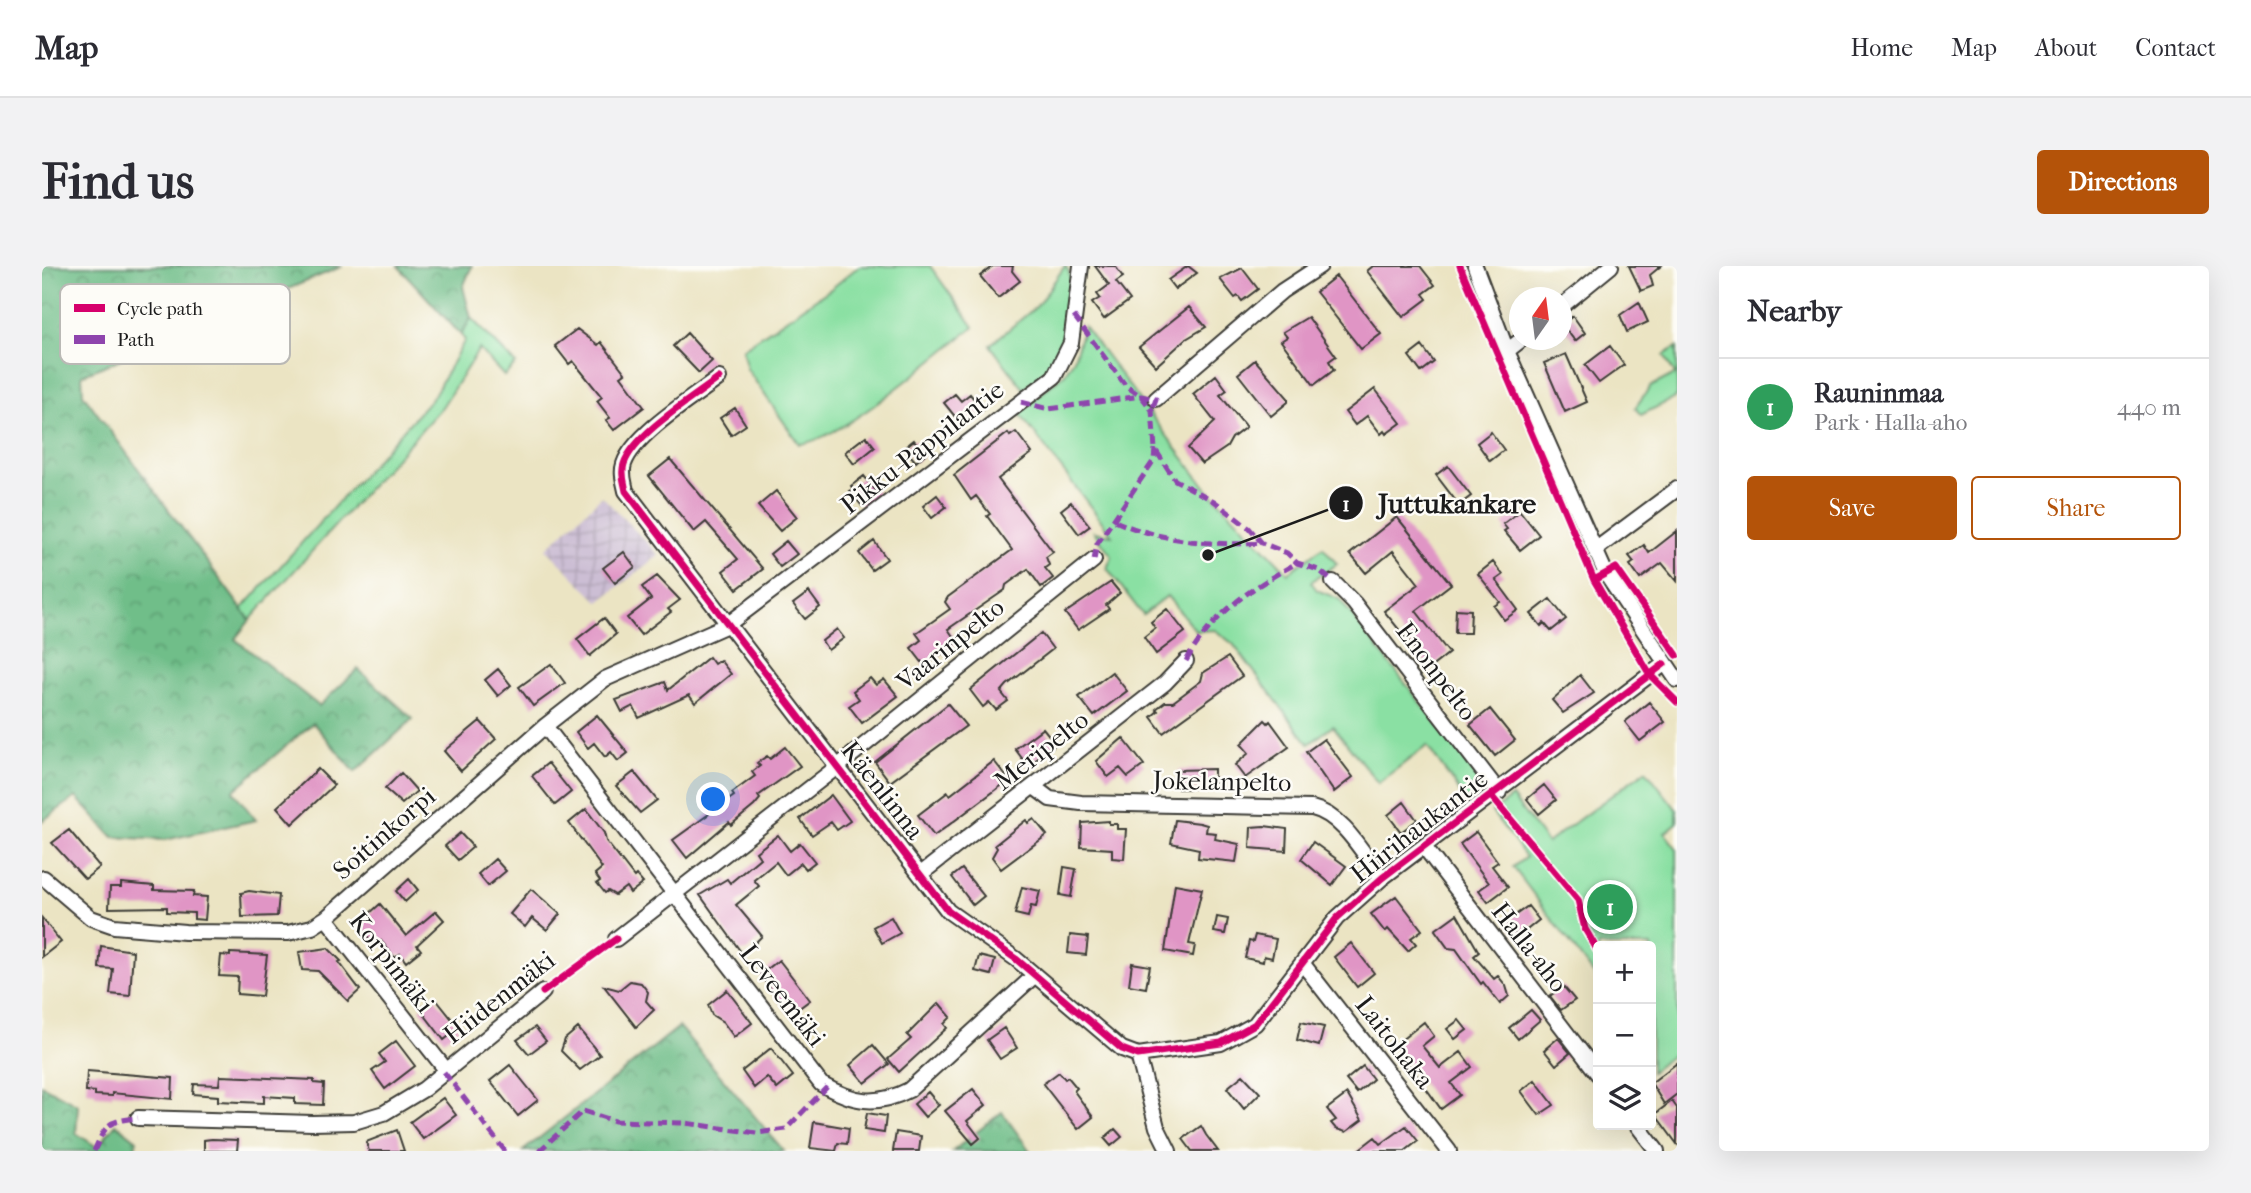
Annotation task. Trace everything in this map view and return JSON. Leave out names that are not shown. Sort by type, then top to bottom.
[{"type":"street","name":"Pikku-Pappilantie","points":[[727,625],[1054,377],[1071,343],[1081,266]]},
{"type":"street","points":[[1156,399],[1282,291],[1320,266]]},
{"type":"street","points":[[1475,266],[1507,351],[1595,550],[1629,613],[1677,680]]},
{"type":"street","points":[[1572,298],[1611,266]]},
{"type":"street","name":"Käenlinna","points":[[719,378],[648,434],[630,453],[622,475],[626,491],[727,625],[922,873],[948,911],[1034,975],[1122,1049],[1138,1055]]},
{"type":"street","points":[[1595,550],[1677,489]]},
{"type":"street","name":"Vaarinpelto","points":[[837,766],[1094,560]]},
{"type":"street","name":"Enonpelto","points":[[1333,582],[1354,603],[1499,792]]},
{"type":"street","name":"Soitinkorpi","points":[[44,878],[91,918],[114,926],[185,932],[288,933],[312,927],[326,918],[545,726],[605,679],[727,625]]},
{"type":"street","name":"Meripelto","points":[[922,873],[1165,683],[1186,661]]},
{"type":"street","name":"Hiirihaukantie","points":[[1138,1055],[1221,1043],[1255,1024],[1337,918],[1382,877],[1499,792],[1664,664]]},
{"type":"street","name":"Leveemäki","points":[[545,726],[821,1084],[844,1097],[888,1101],[909,1090],[1034,975]]},
{"type":"street","points":[[616,939],[837,766]]},
{"type":"street","name":"Jokelanpelto","points":[[1034,788],[1050,799],[1081,803],[1323,810],[1335,819],[1382,877]]},
{"type":"street","name":"Halla-aho","points":[[1424,848],[1593,1068]]},
{"type":"street","name":"Korpimäki","points":[[326,918],[446,1070]]},
{"type":"street","name":"Laitohaka","points":[[1303,964],[1449,1151]]},
{"type":"street","name":"Hiidenmäki","points":[[138,1118],[354,1122],[384,1113],[424,1089],[543,992]]},
{"type":"street","points":[[1138,1055],[1157,1127],[1169,1151]]},
{"type":"street","points":[[1641,1130],[1657,1151]]},
{"type":"shaded area","points":[[602,496],[659,555],[599,602],[546,549]]},
{"type":"green space","points":[[42,266],[343,266],[290,288],[290,284],[60,284],[60,364],[108,364],[82,375],[83,394],[250,620],[235,639],[319,706],[358,669],[413,719],[355,772],[313,723],[233,791],[256,820],[165,840],[113,837],[76,797],[42,821]]},
{"type":"green space","points":[[398,266],[472,266],[463,287],[471,318],[461,335]]},
{"type":"green space","points":[[859,266],[930,266],[974,327],[863,413],[818,439],[799,444],[747,369],[742,349],[832,288]]},
{"type":"green space","points":[[1065,266],[1071,283],[1071,296],[1063,340],[1052,364],[1024,389],[990,345],[1037,306]]},
{"type":"green space","points":[[471,318],[516,364],[504,376],[479,349],[442,407],[250,620],[242,609],[433,397],[465,340],[461,335]]},
{"type":"green space","points":[[1084,326],[1207,489],[1288,573],[1323,547],[1337,564],[1311,582],[1317,590],[1339,599],[1479,777],[1483,788],[1466,800],[1427,746],[1378,783],[1333,726],[1309,744],[1233,644],[1215,630],[1196,631],[1167,596],[1143,615],[1107,568],[1112,556],[1094,532],[1112,535],[1019,413],[1065,373],[1074,359]]},
{"type":"green space","points":[[1677,347],[1677,397],[1641,415],[1635,408],[1650,387],[1675,374],[1664,355]]},
{"type":"green space","points":[[1646,770],[1677,810],[1677,823],[1665,833],[1677,849],[1677,1051],[1656,1068],[1656,941],[1593,941],[1593,973],[1513,867],[1526,857],[1492,812],[1512,797],[1547,843]]},
{"type":"green space","points":[[679,1027],[784,1151],[523,1151]]},
{"type":"green space","points":[[42,1085],[78,1105],[76,1133],[97,1147],[116,1124],[137,1140],[134,1151],[42,1151]]},
{"type":"green space","points":[[1002,1112],[1030,1151],[953,1151]]},
{"type":"building","points":[[993,266],[1013,266],[1012,271],[1020,281],[998,298],[980,276]]},
{"type":"building","points":[[1095,266],[1115,266],[1123,277],[1116,282],[1130,300],[1104,319],[1092,303],[1100,298],[1097,294],[1109,285]]},
{"type":"building","points":[[1188,266],[1197,273],[1175,289],[1168,280]]},
{"type":"building","points":[[1373,266],[1420,266],[1435,285],[1423,294],[1427,299],[1403,317],[1367,271]]},
{"type":"building","points":[[1629,266],[1661,266],[1650,275],[1653,286],[1641,291]]},
{"type":"building","points":[[1242,268],[1258,289],[1242,301],[1238,296],[1235,298],[1220,279]]},
{"type":"building","points":[[1336,276],[1381,334],[1361,349],[1316,292]]},
{"type":"building","points":[[1639,302],[1648,322],[1627,332],[1620,315]]},
{"type":"building","points":[[1189,307],[1206,327],[1186,339],[1156,366],[1139,347]]},
{"type":"building","points":[[1308,317],[1336,356],[1329,361],[1334,370],[1314,385],[1281,341],[1287,337],[1283,332]]},
{"type":"building","points":[[1572,317],[1585,333],[1575,341],[1572,337]]},
{"type":"building","points":[[577,329],[598,345],[601,342],[625,373],[621,376],[644,407],[614,430],[606,420],[610,418],[597,401],[602,397],[573,361],[569,364],[555,346]]},
{"type":"building","points":[[687,333],[712,361],[699,373],[673,346]]},
{"type":"building","points":[[1422,346],[1434,362],[1421,372],[1409,356]]},
{"type":"building","points":[[1610,346],[1624,365],[1599,383],[1585,365]]},
{"type":"building","points":[[1566,354],[1587,402],[1565,412],[1544,363]]},
{"type":"building","points":[[1255,360],[1288,398],[1288,402],[1271,416],[1238,374]]},
{"type":"building","points":[[1216,375],[1227,390],[1220,395],[1246,427],[1232,438],[1227,447],[1202,464],[1188,448],[1215,422],[1193,394]]},
{"type":"building","points":[[1375,389],[1401,423],[1386,434],[1384,431],[1381,434],[1367,416],[1355,425],[1345,412]]},
{"type":"building","points":[[955,394],[961,401],[970,394],[983,410],[968,422],[962,415],[957,419],[944,403]]},
{"type":"building","points":[[735,408],[746,425],[731,435],[720,418]]},
{"type":"building","points":[[1016,432],[1032,453],[998,479],[1053,552],[1046,557],[1049,565],[1045,568],[1053,578],[1041,587],[1028,569],[1006,585],[1005,590],[948,629],[957,642],[925,666],[911,648],[921,640],[916,633],[950,609],[945,602],[948,597],[1012,550],[987,516],[990,514],[976,496],[971,500],[954,475],[1008,433],[1010,436]]},
{"type":"building","points":[[1491,432],[1504,450],[1490,461],[1477,443]]},
{"type":"building","points":[[866,436],[875,447],[854,464],[845,452]]},
{"type":"building","points":[[914,440],[925,454],[916,462],[904,448]]},
{"type":"building","points":[[670,459],[763,569],[737,589],[723,571],[738,559],[706,522],[694,532],[649,476]]},
{"type":"building","points":[[1448,466],[1471,496],[1459,505],[1436,475]]},
{"type":"building","points":[[864,476],[878,493],[862,506],[850,491],[853,489],[851,486]]},
{"type":"building","points":[[776,491],[797,517],[780,531],[758,506]]},
{"type":"building","points":[[937,495],[946,507],[932,518],[923,506]]},
{"type":"building","points":[[1071,502],[1090,526],[1079,534],[1061,510]]},
{"type":"building","points":[[1520,511],[1539,535],[1520,550],[1504,531],[1507,529],[1503,524]]},
{"type":"building","points":[[1397,517],[1451,584],[1416,611],[1449,653],[1430,668],[1384,611],[1419,584],[1393,551],[1366,573],[1350,554]]},
{"type":"building","points":[[1677,531],[1677,581],[1662,563],[1640,579],[1630,565],[1634,562],[1629,556],[1644,545],[1649,553]]},
{"type":"building","points":[[786,541],[797,554],[780,567],[770,554]]},
{"type":"building","points":[[874,541],[887,559],[872,570],[859,553]]},
{"type":"building","points":[[624,552],[635,567],[615,583],[603,568]]},
{"type":"building","points":[[1493,562],[1503,575],[1496,580],[1518,610],[1504,620],[1494,606],[1500,602],[1478,574]]},
{"type":"building","points":[[657,576],[680,600],[668,609],[671,612],[641,635],[627,618],[651,599],[642,587]]},
{"type":"building","points":[[1111,582],[1120,593],[1106,605],[1109,609],[1078,630],[1065,613]]},
{"type":"building","points":[[809,592],[820,607],[805,619],[793,604]]},
{"type":"building","points":[[1550,599],[1566,619],[1551,631],[1544,623],[1541,626],[1531,614]]},
{"type":"building","points":[[1167,609],[1185,632],[1156,654],[1144,637],[1155,628],[1151,622]]},
{"type":"building","points":[[1456,609],[1471,610],[1470,633],[1455,633]]},
{"type":"building","points":[[604,618],[616,634],[590,656],[577,639]]},
{"type":"building","points":[[837,629],[844,638],[828,650],[822,641]]},
{"type":"building","points":[[1041,633],[1053,649],[1007,685],[1001,692],[1008,701],[996,710],[989,702],[983,707],[970,690]]},
{"type":"building","points":[[709,657],[714,664],[720,660],[731,674],[695,703],[689,695],[639,718],[633,706],[622,712],[616,700],[665,682],[668,690]]},
{"type":"building","points":[[1228,657],[1242,676],[1163,733],[1151,717],[1158,711],[1156,709],[1165,702],[1173,702],[1201,681],[1203,673]]},
{"type":"building","points":[[551,664],[565,683],[533,706],[519,687]]},
{"type":"building","points":[[498,669],[511,685],[498,696],[485,680]]},
{"type":"building","points":[[1112,672],[1127,691],[1094,716],[1079,697]]},
{"type":"building","points":[[1580,675],[1594,693],[1563,713],[1552,700]]},
{"type":"building","points":[[870,678],[876,685],[884,679],[898,696],[862,723],[849,706],[859,699],[853,691]]},
{"type":"building","points":[[1649,702],[1665,722],[1640,741],[1625,722]]},
{"type":"building","points":[[948,704],[966,726],[890,782],[875,762]]},
{"type":"building","points":[[1490,709],[1515,740],[1495,756],[1470,725]]},
{"type":"building","points":[[597,715],[628,753],[618,761],[611,752],[605,757],[594,743],[588,748],[576,732]]},
{"type":"building","points":[[1265,720],[1268,723],[1270,721],[1289,747],[1245,778],[1235,765],[1249,753],[1241,744]]},
{"type":"building","points":[[480,721],[496,739],[461,771],[444,751]]},
{"type":"building","points":[[1043,728],[1056,744],[1028,766],[1015,749]]},
{"type":"building","points":[[1123,738],[1144,765],[1128,777],[1120,768],[1108,777],[1096,761]]},
{"type":"building","points":[[1324,739],[1353,777],[1334,792],[1306,752]]},
{"type":"building","points":[[785,747],[800,766],[758,796],[760,799],[754,806],[731,825],[729,822],[687,858],[673,840],[734,796],[732,793],[755,776],[752,772],[760,766],[757,763],[767,756],[770,759]]},
{"type":"building","points":[[994,761],[1009,780],[934,836],[918,815],[948,792],[950,795]]},
{"type":"building","points":[[548,763],[571,792],[555,805],[532,776]]},
{"type":"building","points":[[318,769],[334,785],[292,824],[277,807]]},
{"type":"building","points":[[1214,769],[1214,788],[1178,789],[1178,770]]},
{"type":"building","points":[[634,772],[657,800],[640,813],[616,786]]},
{"type":"building","points":[[401,773],[417,791],[402,804],[385,789]]},
{"type":"building","points":[[1544,785],[1556,800],[1539,814],[1527,799]]},
{"type":"building","points":[[831,795],[850,821],[837,830],[831,822],[812,835],[800,819]]},
{"type":"building","points":[[1404,802],[1417,820],[1401,832],[1388,815]]},
{"type":"building","points":[[586,809],[604,833],[606,841],[634,877],[636,875],[643,883],[630,893],[626,887],[615,895],[608,891],[605,893],[597,883],[600,881],[595,874],[602,868],[569,823]]},
{"type":"building","points":[[1034,819],[1047,835],[1001,869],[992,857],[997,848],[995,845],[1026,820],[1028,823]]},
{"type":"building","points":[[1175,820],[1207,825],[1206,832],[1216,833],[1215,839],[1239,844],[1236,862],[1198,858],[1199,849],[1171,843]]},
{"type":"building","points":[[1109,821],[1109,824],[1117,824],[1117,829],[1126,829],[1124,859],[1112,858],[1112,849],[1081,847],[1082,823]]},
{"type":"building","points":[[1251,827],[1287,829],[1286,851],[1250,848]]},
{"type":"building","points":[[69,830],[100,867],[85,879],[52,843]]},
{"type":"building","points":[[1476,832],[1498,862],[1492,866],[1508,887],[1488,902],[1479,890],[1489,883],[1460,844]]},
{"type":"building","points":[[460,833],[473,847],[458,860],[445,846]]},
{"type":"building","points":[[778,835],[790,851],[800,843],[815,862],[806,869],[801,863],[786,875],[776,862],[754,880],[759,886],[736,905],[762,936],[747,951],[741,952],[700,895],[727,879],[730,883],[760,858],[756,852]]},
{"type":"building","points":[[1313,842],[1346,866],[1332,885],[1301,859]]},
{"type":"building","points":[[495,859],[506,871],[488,886],[478,874]]},
{"type":"building","points":[[1064,867],[1076,869],[1071,897],[1060,895]]},
{"type":"building","points":[[962,869],[984,896],[973,905],[952,877]]},
{"type":"building","points":[[409,879],[418,890],[405,902],[396,891]]},
{"type":"building","points":[[121,883],[154,886],[154,890],[194,891],[193,896],[207,897],[205,920],[194,919],[194,913],[167,912],[167,907],[109,908],[110,887],[121,887]]},
{"type":"building","points":[[1175,884],[1202,889],[1189,944],[1195,945],[1193,956],[1165,951]]},
{"type":"building","points":[[1022,887],[1040,891],[1036,907],[1031,906],[1028,917],[1015,914]]},
{"type":"building","points":[[531,889],[560,914],[547,930],[532,918],[525,927],[510,914]]},
{"type":"building","points":[[249,891],[279,895],[277,916],[242,917],[241,893]]},
{"type":"building","points":[[1396,896],[1422,930],[1411,938],[1416,944],[1408,951],[1388,929],[1385,932],[1371,914]]},
{"type":"building","points":[[380,904],[406,936],[436,911],[444,920],[417,945],[421,950],[406,962],[400,954],[395,958],[381,941],[375,946],[358,924]]},
{"type":"building","points":[[1528,906],[1539,920],[1518,937],[1506,922]]},
{"type":"building","points":[[1457,914],[1479,952],[1474,956],[1494,979],[1498,976],[1506,986],[1509,996],[1500,1004],[1483,982],[1481,984],[1456,949],[1448,948],[1435,930]]},
{"type":"building","points":[[891,917],[900,933],[882,943],[873,927]]},
{"type":"building","points":[[1217,917],[1228,919],[1225,934],[1214,932]]},
{"type":"building","points":[[42,918],[61,942],[42,957]]},
{"type":"building","points":[[1070,935],[1088,937],[1086,955],[1068,953]]},
{"type":"building","points":[[1255,935],[1276,939],[1272,958],[1264,956],[1263,962],[1245,958],[1249,941],[1253,942]]},
{"type":"building","points":[[1351,943],[1374,973],[1357,987],[1334,957]]},
{"type":"building","points":[[101,946],[133,951],[130,996],[110,994],[113,969],[99,968]]},
{"type":"building","points":[[328,948],[341,961],[339,962],[360,990],[348,1001],[318,971],[302,970],[299,952]]},
{"type":"building","points":[[230,953],[267,955],[262,996],[237,994],[238,977],[219,976],[221,955],[230,956]]},
{"type":"building","points":[[979,956],[995,960],[991,975],[975,971]]},
{"type":"building","points":[[779,960],[810,1000],[790,1015],[760,975]]},
{"type":"building","points":[[1132,963],[1150,966],[1146,988],[1129,985]]},
{"type":"building","points":[[630,981],[641,983],[648,992],[646,1001],[654,1010],[636,1027],[604,986],[619,990]]},
{"type":"building","points":[[1563,986],[1575,1000],[1561,1010],[1550,996]]},
{"type":"building","points":[[727,990],[752,1023],[734,1037],[723,1022],[712,1015],[708,1005]]},
{"type":"building","points":[[435,998],[459,1028],[444,1040],[420,1009]]},
{"type":"building","points":[[939,1003],[951,1017],[944,1024],[947,1028],[899,1072],[888,1059],[911,1039],[907,1035]]},
{"type":"building","points":[[1531,1010],[1540,1020],[1518,1039],[1509,1028]]},
{"type":"building","points":[[1459,1020],[1467,1030],[1455,1039],[1447,1029]]},
{"type":"building","points":[[1301,1022],[1324,1027],[1319,1046],[1297,1040]]},
{"type":"building","points":[[1424,1022],[1434,1036],[1422,1046],[1440,1068],[1461,1052],[1472,1067],[1451,1083],[1460,1095],[1441,1109],[1395,1045]]},
{"type":"building","points":[[535,1027],[546,1041],[529,1054],[517,1040]]},
{"type":"building","points":[[578,1028],[600,1055],[580,1070],[561,1051],[565,1039]]},
{"type":"building","points":[[1004,1028],[1017,1048],[1000,1059],[987,1040]]},
{"type":"building","points":[[1558,1038],[1570,1053],[1556,1065],[1544,1050]]},
{"type":"building","points":[[396,1041],[415,1066],[385,1089],[372,1071],[385,1062],[379,1054]]},
{"type":"building","points":[[873,1045],[889,1064],[865,1083],[850,1065]]},
{"type":"building","points":[[771,1048],[793,1076],[777,1089],[767,1077],[754,1088],[742,1071]]},
{"type":"building","points":[[1677,1063],[1677,1094],[1664,1104],[1656,1091],[1656,1079]]},
{"type":"building","points":[[510,1065],[538,1100],[518,1116],[490,1081]]},
{"type":"building","points":[[1363,1066],[1373,1079],[1357,1093],[1346,1080]]},
{"type":"building","points":[[87,1071],[173,1078],[172,1099],[112,1093],[112,1096],[95,1095],[95,1092],[86,1091]]},
{"type":"building","points":[[1059,1072],[1065,1079],[1068,1077],[1077,1088],[1074,1091],[1093,1117],[1078,1129],[1043,1084]]},
{"type":"building","points":[[1243,1075],[1260,1093],[1244,1109],[1227,1088]]},
{"type":"building","points":[[220,1076],[314,1080],[314,1083],[324,1084],[323,1105],[295,1104],[295,1098],[264,1096],[264,1103],[218,1101],[218,1096],[193,1094],[194,1084],[219,1085]]},
{"type":"building","points":[[1535,1080],[1554,1105],[1539,1115],[1521,1091]]},
{"type":"building","points":[[973,1089],[986,1105],[967,1121],[980,1138],[973,1144],[945,1111]]},
{"type":"building","points":[[928,1092],[939,1105],[925,1117],[914,1104]]},
{"type":"building","points":[[1347,1094],[1362,1120],[1346,1132],[1336,1129],[1331,1123],[1336,1120],[1327,1109]]},
{"type":"building","points":[[443,1098],[456,1115],[423,1139],[410,1122]]},
{"type":"building","points":[[1672,1101],[1677,1108],[1677,1144],[1656,1115]]},
{"type":"building","points":[[867,1113],[886,1116],[884,1133],[864,1130]]},
{"type":"building","points":[[814,1122],[849,1128],[847,1144],[838,1143],[836,1151],[810,1148]]},
{"type":"building","points":[[1201,1126],[1218,1151],[1192,1151],[1183,1139]]},
{"type":"building","points":[[1406,1126],[1418,1141],[1405,1151],[1357,1151],[1375,1137],[1381,1144]]},
{"type":"building","points":[[1115,1129],[1122,1137],[1111,1146],[1104,1138]]},
{"type":"building","points":[[397,1130],[404,1151],[369,1151],[366,1142]]},
{"type":"building","points":[[896,1132],[921,1136],[919,1151],[893,1151]]},
{"type":"building","points":[[204,1140],[238,1140],[237,1151],[204,1151]]},
{"type":"marked path","points":[[1074,316],[1126,386],[1141,396],[1152,410],[1155,449],[1175,480],[1214,501],[1249,528],[1262,543],[1287,553],[1297,563],[1319,570],[1333,582]]},
{"type":"marked path","points":[[1021,402],[1049,409],[1141,396],[1156,399],[1152,410]]},
{"type":"marked path","points":[[1094,560],[1097,544],[1154,460],[1155,449]]},
{"type":"marked path","points":[[1115,521],[1150,533],[1187,541],[1262,543]]},
{"type":"marked path","points":[[1186,661],[1208,629],[1234,604],[1297,563]]},
{"type":"marked path","points":[[444,1072],[505,1151]]},
{"type":"marked path","points":[[539,1151],[583,1111],[615,1121],[685,1123],[757,1133],[786,1129],[827,1087]]},
{"type":"marked path","points":[[94,1151],[109,1125],[120,1120],[138,1118]]},
{"type":"cycle path","points":[[1460,266],[1594,580],[1650,675],[1677,702]]},
{"type":"cycle path","points":[[719,378],[666,417],[630,452],[624,464],[626,491],[948,911],[1016,959],[1122,1049],[1138,1055],[1221,1043],[1255,1024],[1337,918],[1382,878],[1664,664]]},
{"type":"cycle path","points":[[1594,580],[1616,568],[1677,655]]},
{"type":"cycle path","points":[[1492,797],[1578,900],[1585,929],[1593,943]]},
{"type":"cycle path","points":[[543,992],[616,939]]},
{"type":"place","name":"Juttukankare","points":[[1208,555]]},
{"type":"place","name":"Rauninmaa","points":[[1610,907]]}]
